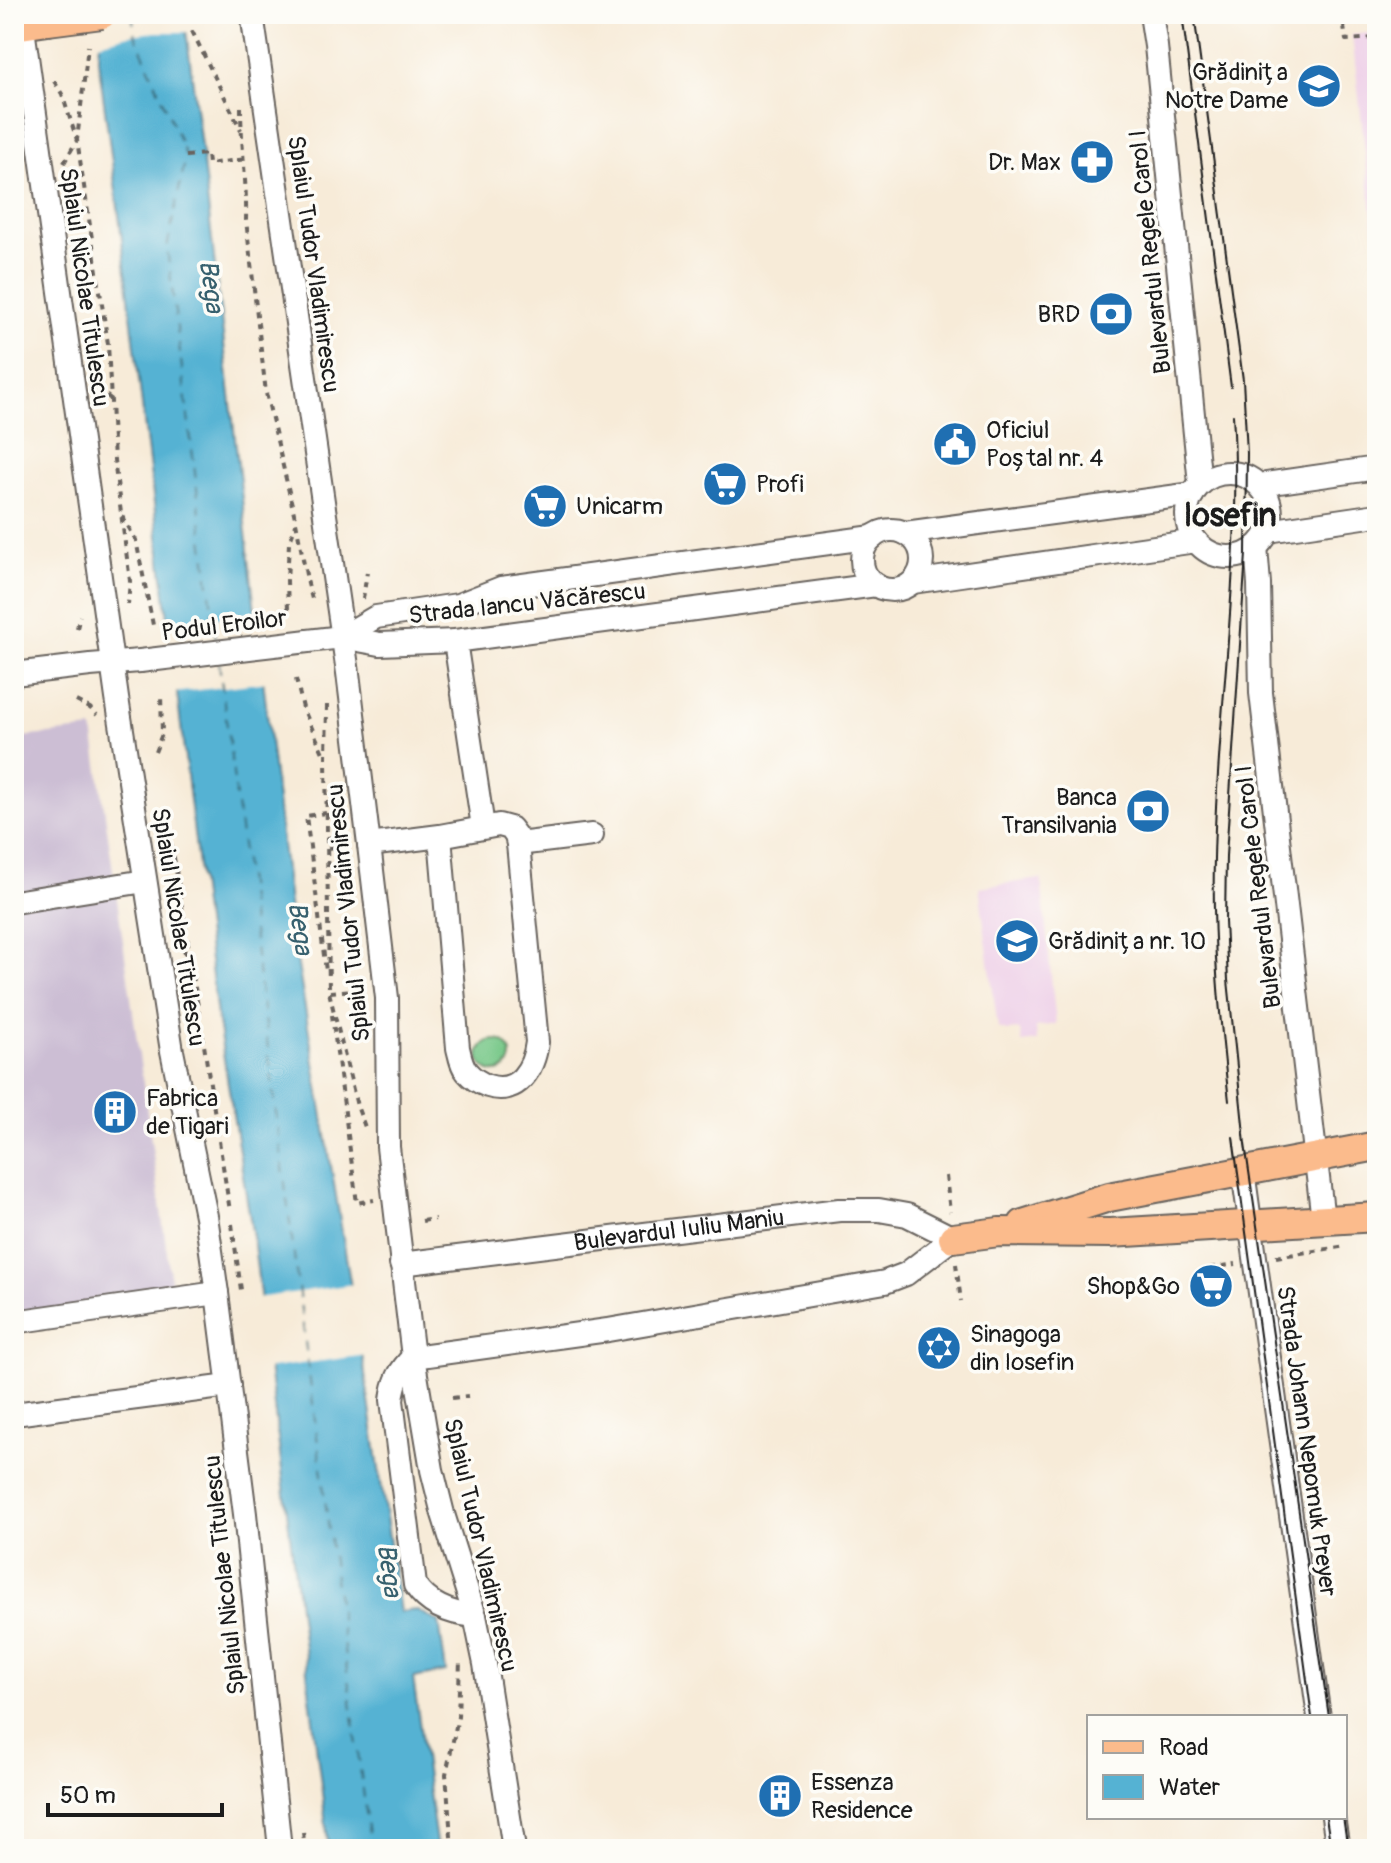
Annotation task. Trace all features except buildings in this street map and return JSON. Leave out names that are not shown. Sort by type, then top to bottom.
[{"type":"main road","points":[[26,22],[102,14]]},
{"type":"main road","points":[[999,1232],[1109,1197],[1377,1146]]},
{"type":"main road","points":[[953,1238],[999,1232],[1110,1233],[1377,1217]]},
{"type":"street","name":"Splaiul Tudor Vladimirescu","points":[[252,14],[342,637],[359,845],[387,998],[388,1147],[413,1357],[432,1470],[466,1616],[485,1664],[514,1849]]},
{"type":"street","name":"Bulevardul Regele Carol I","points":[[1151,14],[1158,61],[1197,489]]},
{"type":"street","name":"Splaiul Nicolae Titulescu","points":[[26,22],[112,663],[172,1051],[206,1216],[217,1293],[245,1514],[280,1849]]},
{"type":"street","points":[[1259,485],[1377,468]]},
{"type":"street","points":[[1223,473],[1247,477],[1259,485],[1267,495],[1271,519],[1262,539],[1246,554],[1233,557],[1212,554],[1196,541],[1187,518],[1188,505],[1197,489],[1211,477],[1223,473]]},
{"type":"street","points":[[905,533],[921,550],[920,572],[905,587],[885,590],[868,578],[862,557],[873,537],[888,530],[905,533],[1197,489]]},
{"type":"street","points":[[1262,539],[1377,515]]},
{"type":"street","name":"Strada Iancu Văcărescu","points":[[342,637],[376,617],[458,605],[501,588],[873,537]]},
{"type":"street","name":"Bulevardul Regele Carol I","points":[[1262,539],[1259,584],[1261,693],[1323,1220]]},
{"type":"street","points":[[913,582],[1196,541]]},
{"type":"street","name":"Strada Iancu Văcărescu","points":[[342,637],[380,644],[455,641],[876,585]]},
{"type":"street","name":"Podul Eroilor","points":[[14,674],[342,637]]},
{"type":"street","points":[[455,641],[483,827]]},
{"type":"street","points":[[359,845],[440,836],[499,825],[510,828],[516,836],[537,1042],[534,1059],[525,1075],[513,1085],[497,1088],[482,1083],[467,1073],[462,1064],[458,1048],[440,836]]},
{"type":"street","points":[[518,844],[592,835]]},
{"type":"street","points":[[14,902],[145,881]]},
{"type":"street","name":"Strada Johann Nepomuk Preyer","points":[[1243,1171],[1319,1715]]},
{"type":"street","name":"Bulevardul Iuliu Maniu","points":[[401,1264],[839,1210],[879,1210],[907,1215],[953,1238]]},
{"type":"street","points":[[466,1616],[425,1600],[415,1585],[392,1400],[394,1384],[401,1368],[413,1357],[608,1330],[885,1282],[906,1274],[953,1238]]},
{"type":"street","points":[[14,1322],[217,1293]]},
{"type":"street","points":[[14,1414],[229,1386]]},
{"type":"street","points":[[1333,1819],[1338,1849]]},
{"type":"path","points":[[1221,18],[1259,14]]},
{"type":"path","points":[[1342,14],[1346,40],[1377,38]]},
{"type":"path","points":[[192,31],[241,131],[247,193],[246,220],[266,393],[315,609]]},
{"type":"path","points":[[59,172],[77,140],[88,46]]},
{"type":"path","points":[[50,75],[62,94],[77,140],[108,344],[114,460],[130,581],[128,606]]},
{"type":"path","points":[[186,156],[207,154],[208,164],[252,158]]},
{"type":"path","points":[[95,386],[112,400]]},
{"type":"path","points":[[121,514],[136,540],[153,625]]},
{"type":"path","points":[[288,609],[289,543],[296,522]]},
{"type":"path","points":[[364,592],[367,572]]},
{"type":"path","points":[[77,628],[80,616]]},
{"type":"path","points":[[296,679],[303,708],[326,758]]},
{"type":"path","points":[[155,752],[162,734],[161,694]]},
{"type":"path","points":[[76,701],[90,708]]},
{"type":"path","points":[[327,702],[329,992],[357,1106],[367,1131]]},
{"type":"path","points":[[166,811],[240,1274]]},
{"type":"path","points":[[326,813],[306,816],[329,992],[357,1203],[377,1200]]},
{"type":"path","points":[[327,838],[348,836]]},
{"type":"path","points":[[327,848],[359,845]]},
{"type":"path","points":[[329,992],[367,989]]},
{"type":"path","points":[[422,1221],[435,1219]]},
{"type":"path","points":[[1210,1268],[1347,1246]]},
{"type":"path","points":[[452,1398],[468,1396]]},
{"type":"path","points":[[452,1849],[446,1774],[458,1717],[462,1633],[466,1616]]},
{"type":"shaded area","points":[[1377,32],[1377,257],[1352,35]]},
{"type":"shaded area","points":[[93,729],[173,1296],[14,1320],[14,738]]},
{"type":"shaded area","name":"Grădinița nr. 10","points":[[1041,879],[1056,1024],[1036,1027],[1037,1041],[1022,1043],[1020,1030],[998,1028],[979,887]]},
{"type":"green space","points":[[495,1040],[506,1045],[511,1056],[506,1067],[495,1072],[484,1067],[479,1056],[484,1045]]},
{"type":"water","name":"Bega","points":[[184,14],[292,929],[363,1360],[400,1612],[417,1610],[439,1622],[446,1672],[413,1678],[437,1849],[329,1849],[253,1237],[217,1016],[98,58],[100,21]]},
{"type":"pier","points":[[95,14],[188,14],[190,32],[129,35],[95,44]]},
{"type":"pier","points":[[260,612],[268,682],[173,693],[165,624]]},
{"type":"pier","points":[[354,1284],[367,1355],[264,1369],[256,1298]]},
{"type":"ferry route","points":[[132,14],[135,34],[186,156],[167,248],[216,641]]},
{"type":"ferry route","points":[[219,663],[371,1849]]},
{"type":"tram line","points":[[1182,14],[1231,387]]},
{"type":"tram line","points":[[1194,14],[1243,380],[1247,453],[1246,554],[1226,856],[1228,980],[1245,1144],[1329,1715]]},
{"type":"tram line","points":[[1229,1101],[1217,980],[1214,889],[1216,803],[1235,526],[1233,415]]},
{"type":"tram line","points":[[1233,1137],[1312,1715]]},
{"type":"tram line","points":[[1326,1819],[1331,1849]]},
{"type":"tram line","points":[[1343,1819],[1348,1849]]},
{"type":"place","name":"Grădinița Notre Dame","points":[[1319,86]]},
{"type":"place","name":"Dr. Max","points":[[1092,162]]},
{"type":"place","name":"BRD","points":[[1111,314]]},
{"type":"place","name":"Oficiul Poștal nr. 4","points":[[955,444]]},
{"type":"place","name":"Profi","points":[[725,484]]},
{"type":"place","name":"Unicarm","points":[[545,506]]},
{"type":"place","name":"Banca Transilvania","points":[[1148,811]]},
{"type":"place","name":"Grădinița nr. 10","points":[[1017,941]]},
{"type":"place","name":"Fabrica de Tigari","points":[[115,1112]]},
{"type":"place","name":"Shop&Go","points":[[1211,1286]]},
{"type":"place","name":"Sinagoga din Iosefin","points":[[939,1348]]},
{"type":"place","name":"Essenza Residence","points":[[780,1796]]},
{"type":"district","name":"Iosefin","points":[[1230,515]]}]
